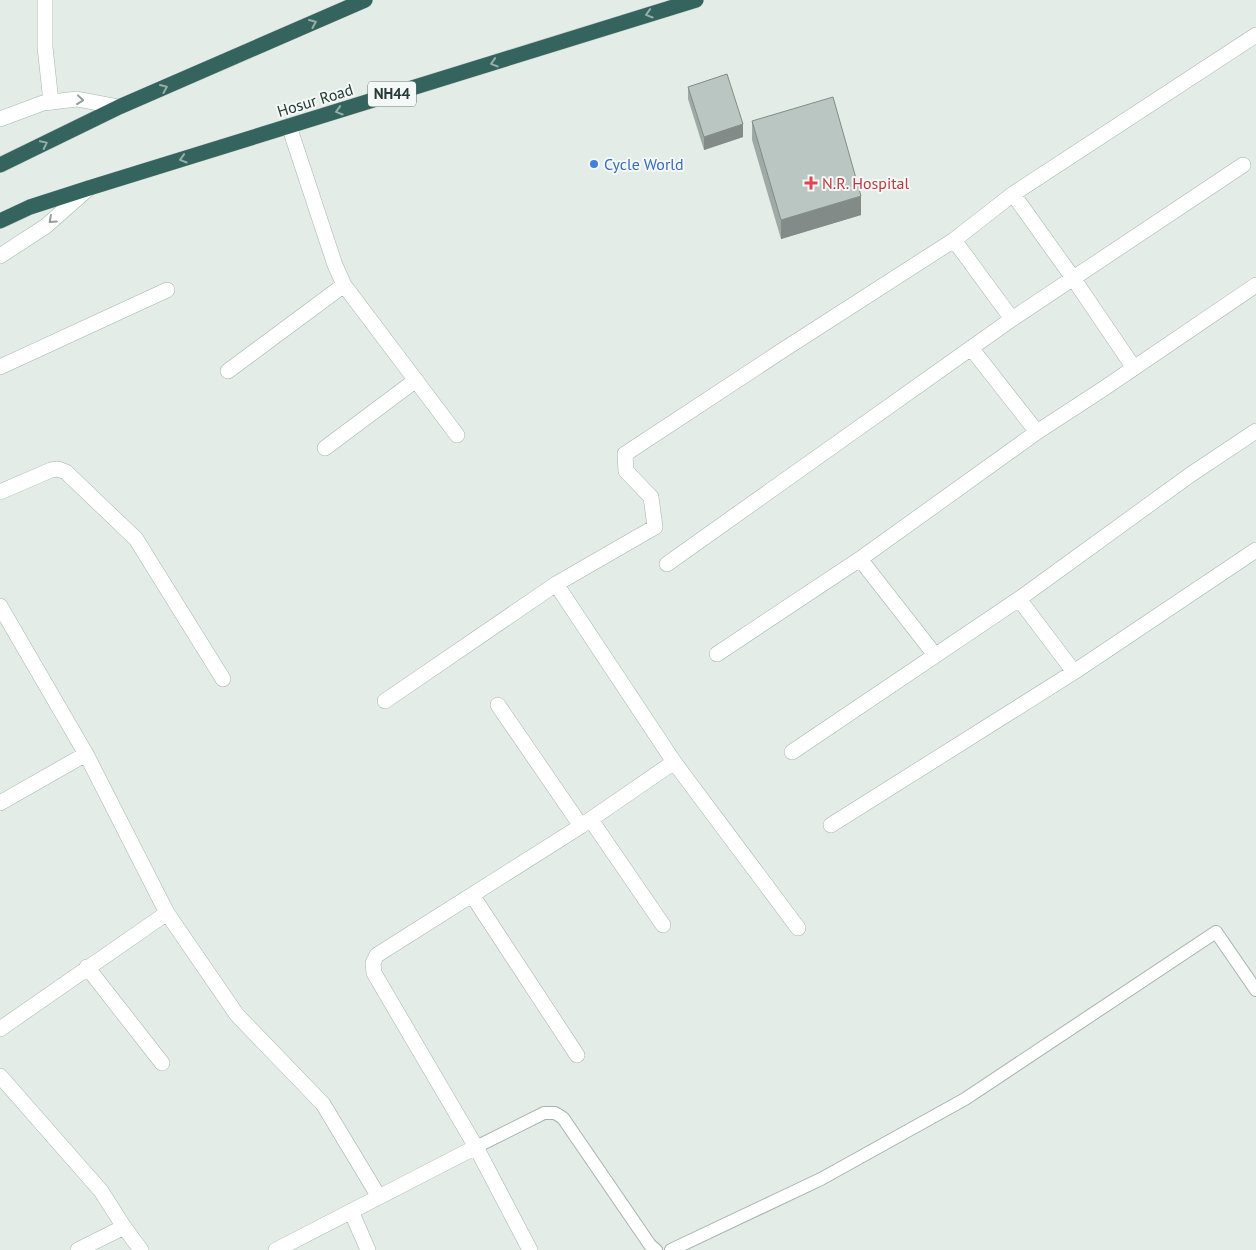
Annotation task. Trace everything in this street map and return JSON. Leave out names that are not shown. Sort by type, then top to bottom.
[{"type":"highway","points":[[0,165],[119,107],[365,0]]},
{"type":"highway","name":"Hosur Road","points":[[89,188],[696,0]]},
{"type":"highway","name":"NH44","points":[[0,221],[30,207],[89,188]]},
{"type":"street","points":[[45,0],[45,47],[50,102]]},
{"type":"street","points":[[385,701],[556,584],[656,527],[651,496],[626,470],[625,454],[954,240],[1013,194],[1256,35]]},
{"type":"street","points":[[0,119],[43,103],[77,99],[119,107]]},
{"type":"street","points":[[289,126],[335,265],[344,285],[457,435]]},
{"type":"street","points":[[666,564],[1012,319],[1243,166]]},
{"type":"street","points":[[0,256],[46,226],[89,188]]},
{"type":"street","points":[[1013,194],[1134,368]]},
{"type":"street","points":[[954,240],[1012,319]]},
{"type":"street","points":[[228,371],[344,285]]},
{"type":"street","points":[[717,654],[860,559],[1037,432],[1256,285]]},
{"type":"street","points":[[0,367],[167,290]]},
{"type":"street","points":[[971,348],[1037,432]]},
{"type":"street","points":[[325,448],[416,380]]},
{"type":"street","points":[[792,752],[1019,599],[1190,475],[1256,431]]},
{"type":"street","points":[[0,492],[51,470],[58,469],[66,472],[136,539],[223,679]]},
{"type":"street","points":[[831,825],[1074,672],[1256,550]]},
{"type":"street","points":[[860,559],[935,655]]},
{"type":"street","points":[[556,584],[674,762],[798,928]]},
{"type":"street","points":[[1019,599],[1074,672]]},
{"type":"street","points":[[0,606],[86,754],[167,913],[237,1015],[323,1104],[379,1198]]},
{"type":"street","points":[[498,705],[663,925]]},
{"type":"street","points":[[0,803],[86,754]]},
{"type":"street","points":[[530,1250],[476,1147],[374,973],[374,963],[377,955],[586,823],[674,762]]},
{"type":"street","points":[[472,895],[577,1055]]},
{"type":"street","points":[[0,1028],[167,913]]},
{"type":"street","points":[[87,967],[162,1063]]},
{"type":"street","points":[[0,1076],[101,1191],[141,1250]]},
{"type":"street","points":[[276,1250],[476,1147]]},
{"type":"street","points":[[352,1211],[368,1250]]},
{"type":"street","points":[[78,1250],[124,1227]]},
{"type":"lane","points":[[671,1250],[821,1179],[965,1099],[1216,932],[1256,990]]},
{"type":"lane","points":[[476,1147],[544,1113],[555,1113],[562,1118],[650,1245],[656,1250]]},
{"type":"building","points":[[727,74],[743,124],[704,137],[688,87]]},
{"type":"building","points":[[833,97],[861,196],[781,220],[752,121]]},
{"type":"place","name":"Cycle World","points":[[594,164]]},
{"type":"place","name":"N.R. Hospital","points":[[811,183]]}]
